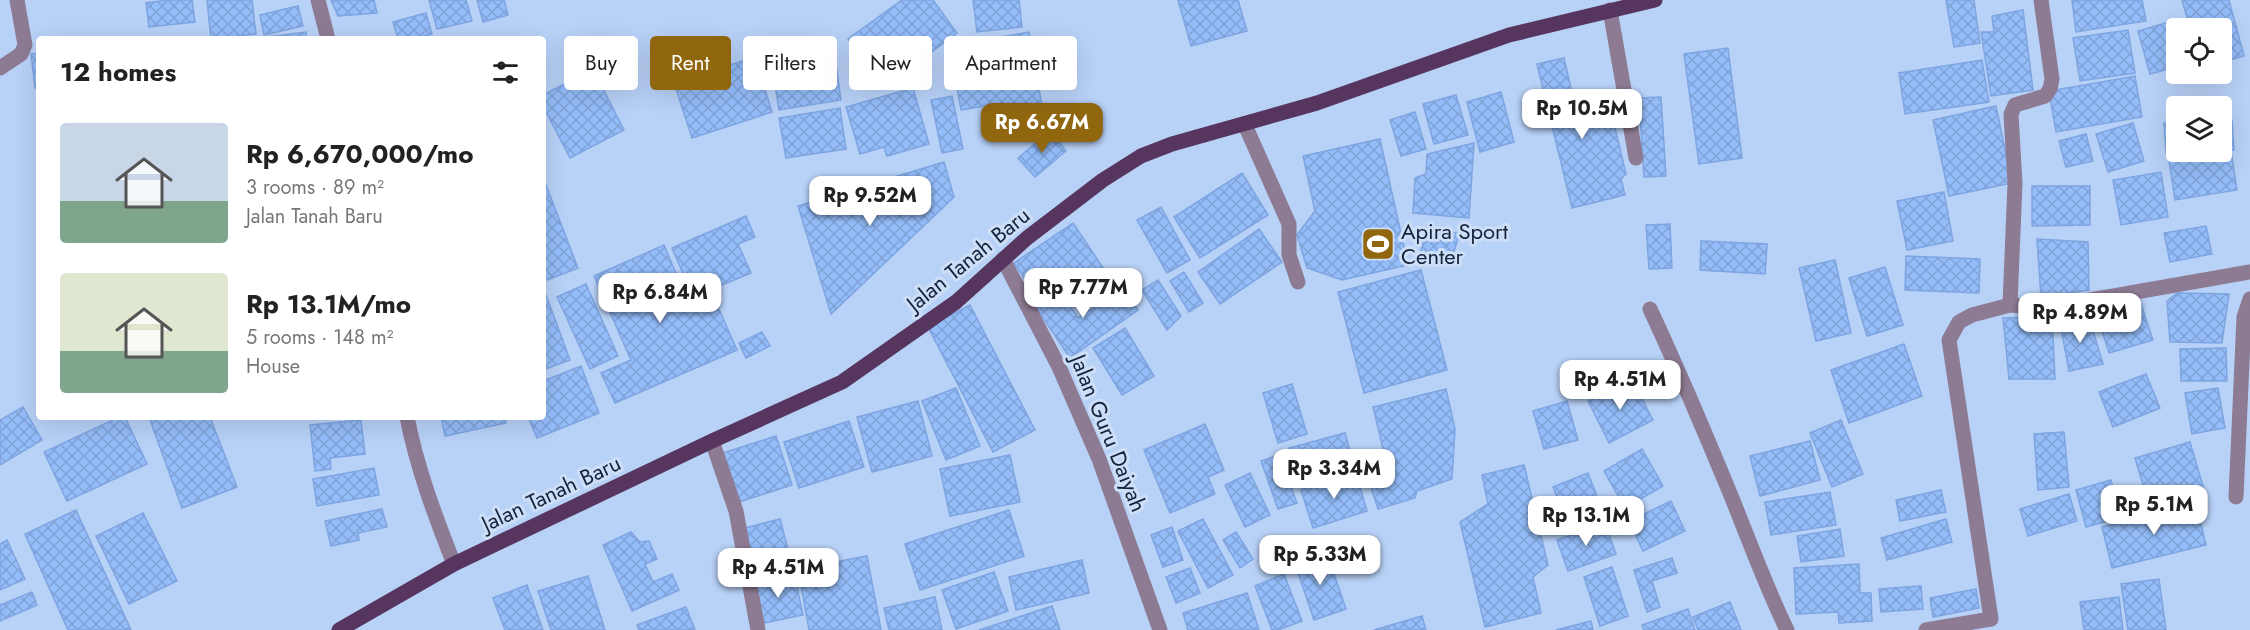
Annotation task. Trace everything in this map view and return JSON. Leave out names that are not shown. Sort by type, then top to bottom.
[{"type":"main road","name":"Jalan Tanah Baru","points":[[339,630],[454,564],[842,382],[956,302],[1003,259],[1103,180],[1141,156],[1172,144],[1317,103],[1509,35],[1655,0]]},
{"type":"street","points":[[0,68],[21,54],[25,45],[17,0]]},
{"type":"street","points":[[318,0],[327,36]]},
{"type":"street","points":[[2010,305],[2014,192],[2011,114],[2015,105],[2045,96],[2052,79],[2041,0]]},
{"type":"street","points":[[1610,10],[1636,158]]},
{"type":"street","points":[[1245,125],[1289,224],[1290,255],[1298,282]]},
{"type":"street","name":"Jalan Guru Daiyah","points":[[1003,259],[1059,367],[1099,459],[1160,630]]},
{"type":"street","points":[[1926,630],[1991,619],[1949,340],[1959,322],[1972,315],[2010,305],[2045,308],[2250,272]]},
{"type":"street","points":[[2236,497],[2244,317],[2250,299]]},
{"type":"street","points":[[1650,309],[1732,497],[1768,591],[1787,630]]},
{"type":"street","points":[[408,420],[431,505],[454,564]]},
{"type":"street","points":[[712,441],[736,511],[758,630]]},
{"type":"building","points":[[192,0],[195,22],[149,27],[146,3]]},
{"type":"building","points":[[207,0],[252,0],[256,34],[211,36]]},
{"type":"building","points":[[331,0],[374,0],[377,13],[338,16]]},
{"type":"building","points":[[429,0],[466,0],[472,21],[437,29]]},
{"type":"building","points":[[477,0],[504,0],[508,15],[483,22]]},
{"type":"building","points":[[902,0],[933,0],[957,33],[953,36],[944,36],[944,43],[932,52],[932,36],[852,36]]},
{"type":"building","points":[[973,0],[1019,0],[1022,27],[977,32]]},
{"type":"building","points":[[1178,0],[1238,0],[1247,31],[1191,46]]},
{"type":"building","points":[[1946,0],[1974,0],[1980,43],[1954,47]]},
{"type":"building","points":[[2072,0],[2142,0],[2146,21],[2076,32]]},
{"type":"building","points":[[2182,0],[2229,0],[2244,56],[2232,59],[2232,18],[2187,18]]},
{"type":"building","points":[[298,6],[303,26],[264,35],[260,15]]},
{"type":"building","points":[[2023,10],[2033,90],[1991,96],[1981,32],[1994,32],[1992,16]]},
{"type":"building","points":[[426,13],[432,34],[397,36],[393,22]]},
{"type":"building","points":[[2166,23],[2166,70],[2150,74],[2138,31]]},
{"type":"building","points":[[2128,30],[2135,73],[2080,81],[2073,38]]},
{"type":"building","points":[[306,32],[306,36],[275,36]]},
{"type":"building","points":[[1029,32],[1030,36],[1006,36]]},
{"type":"building","points":[[1728,48],[1742,158],[1699,164],[1684,54]]},
{"type":"building","points":[[36,53],[35,88],[31,54]]},
{"type":"building","points":[[1564,58],[1573,97],[1595,92],[1602,121],[1613,119],[1626,174],[1621,179],[1625,195],[1572,208],[1537,64]]},
{"type":"building","points":[[1982,60],[1989,102],[1905,114],[1899,73]]},
{"type":"building","points":[[743,61],[743,90],[765,90],[772,112],[692,138],[676,90],[731,90],[731,65]]},
{"type":"building","points":[[837,71],[841,100],[779,110],[776,90],[837,90]]},
{"type":"building","points":[[2135,76],[2142,117],[2056,132],[2049,91]]},
{"type":"building","points":[[564,84],[564,90],[604,90],[624,130],[570,158],[546,112],[546,93]]},
{"type":"building","points":[[906,90],[914,90],[929,144],[887,156],[884,147],[860,154],[846,107]]},
{"type":"building","points":[[958,90],[1039,90],[1042,106],[1005,112],[1003,103],[961,110]]},
{"type":"building","points":[[1501,92],[1514,142],[1480,152],[1467,102]]},
{"type":"building","points":[[1456,95],[1468,135],[1434,144],[1423,104]]},
{"type":"building","points":[[952,96],[963,149],[942,153],[931,100]]},
{"type":"building","points":[[1661,97],[1666,176],[1644,177],[1639,98]]},
{"type":"building","points":[[1996,106],[2012,183],[1949,196],[1933,120]]},
{"type":"building","points":[[840,108],[846,149],[786,158],[779,118]]},
{"type":"building","points":[[1415,112],[1426,149],[1401,156],[1390,120]]},
{"type":"building","points":[[2232,120],[2234,150],[2232,150]]},
{"type":"building","points":[[2133,123],[2144,161],[2108,172],[2096,134]]},
{"type":"building","points":[[2164,123],[2166,123],[2166,153]]},
{"type":"building","points":[[1050,131],[1066,151],[1035,177],[1018,158]]},
{"type":"building","points":[[2086,134],[2093,161],[2066,167],[2059,141]]},
{"type":"building","points":[[1380,139],[1408,265],[1342,280],[1307,268],[1297,235],[1315,211],[1303,156]]},
{"type":"building","points":[[1474,143],[1469,218],[1413,213],[1415,178],[1426,174],[1427,154]]},
{"type":"building","points":[[2232,158],[2237,190],[2175,200],[2169,162],[2232,162]]},
{"type":"building","points":[[944,162],[954,197],[831,314],[798,206]]},
{"type":"building","points":[[2161,172],[2168,217],[2121,225],[2113,180]]},
{"type":"building","points":[[1242,173],[1268,215],[1200,258],[1174,217]]},
{"type":"building","points":[[546,185],[578,268],[547,280],[546,278]]},
{"type":"building","points":[[2032,186],[2090,186],[2090,225],[2032,226]]},
{"type":"building","points":[[1944,192],[1953,241],[1907,250],[1897,201]]},
{"type":"building","points":[[1161,207],[1190,260],[1167,273],[1137,220]]},
{"type":"building","points":[[746,216],[755,237],[738,244],[751,273],[722,285],[717,272],[688,285],[672,248]]},
{"type":"building","points":[[1073,223],[1114,284],[1082,305],[1062,275],[1035,294],[1014,263]]},
{"type":"building","points":[[1670,224],[1672,268],[1649,269],[1646,225]]},
{"type":"building","points":[[1428,226],[1459,234],[1450,266],[1419,257]]},
{"type":"building","points":[[2206,226],[2212,254],[2170,262],[2164,233]]},
{"type":"building","points":[[1259,229],[1282,262],[1220,304],[1198,272]]},
{"type":"building","points":[[2037,239],[2088,242],[2089,290],[2041,297]]},
{"type":"building","points":[[1701,241],[1767,244],[1765,274],[1700,270]]},
{"type":"building","points":[[664,245],[684,292],[707,282],[737,350],[615,403],[601,373],[631,360],[594,276]]},
{"type":"building","points":[[1906,256],[1980,259],[1979,293],[1905,290]]},
{"type":"building","points":[[1835,260],[1851,333],[1816,341],[1799,268]]},
{"type":"building","points":[[1885,267],[1903,325],[1867,336],[1849,278]]},
{"type":"building","points":[[1421,270],[1447,370],[1364,393],[1338,292]]},
{"type":"building","points":[[1184,272],[1203,303],[1189,312],[1170,281]]},
{"type":"building","points":[[1158,280],[1181,316],[1167,330],[1142,290]]},
{"type":"building","points":[[586,284],[618,356],[590,369],[557,297]]},
{"type":"building","points":[[1057,286],[1078,318],[1123,288],[1138,310],[1070,358],[1033,303]]},
{"type":"building","points":[[2177,293],[2229,294],[2222,343],[2170,342],[2167,301]]},
{"type":"building","points":[[546,295],[570,360],[546,369]]},
{"type":"building","points":[[2141,304],[2153,340],[2109,353],[2098,318]]},
{"type":"building","points":[[970,305],[1035,430],[993,452],[928,327]]},
{"type":"building","points":[[2052,317],[2055,379],[2009,379],[2003,318]]},
{"type":"building","points":[[2089,317],[2103,364],[2069,371],[2060,323]]},
{"type":"building","points":[[1125,328],[1154,376],[1122,395],[1093,348]]},
{"type":"building","points":[[762,332],[770,346],[746,358],[739,343]]},
{"type":"building","points":[[1904,344],[1922,396],[1849,423],[1831,370]]},
{"type":"building","points":[[2226,348],[2227,381],[2181,381],[2180,349]]},
{"type":"building","points":[[581,366],[599,413],[537,438],[529,420],[546,420],[546,380]]},
{"type":"building","points":[[2146,374],[2160,408],[2113,427],[2099,392]]},
{"type":"building","points":[[1631,378],[1653,420],[1609,443],[1588,401]]},
{"type":"building","points":[[1292,384],[1307,434],[1278,443],[1263,393]]},
{"type":"building","points":[[956,388],[980,446],[946,460],[922,401]]},
{"type":"building","points":[[2218,388],[2225,428],[2192,434],[2185,393]]},
{"type":"building","points":[[1446,389],[1455,429],[1452,479],[1417,491],[1415,498],[1378,509],[1366,472],[1385,457],[1373,407]]},
{"type":"building","points":[[918,401],[932,456],[872,472],[857,417]]},
{"type":"building","points":[[1567,401],[1578,440],[1544,449],[1533,411]]},
{"type":"building","points":[[23,407],[42,440],[0,465],[0,420]]},
{"type":"building","points":[[113,420],[126,420],[147,464],[67,501],[44,452]]},
{"type":"building","points":[[150,420],[211,420],[237,487],[182,508]]},
{"type":"building","points":[[361,420],[365,454],[330,458],[331,469],[315,471],[310,425]]},
{"type":"building","points":[[442,420],[505,420],[506,423],[445,436]]},
{"type":"building","points":[[1841,420],[1863,474],[1832,487],[1810,433]]},
{"type":"building","points":[[849,421],[864,467],[799,488],[784,442]]},
{"type":"building","points":[[1205,424],[1224,470],[1208,477],[1215,494],[1170,513],[1144,450]]},
{"type":"building","points":[[2064,432],[2069,487],[2038,490],[2034,434]]},
{"type":"building","points":[[1345,433],[1355,468],[1299,483],[1289,448]]},
{"type":"building","points":[[776,436],[792,485],[736,503],[720,454]]},
{"type":"building","points":[[1810,441],[1820,480],[1760,496],[1750,456]]},
{"type":"building","points":[[2190,442],[2206,496],[2151,512],[2135,458]]},
{"type":"building","points":[[1642,449],[1663,486],[1625,508],[1604,471]]},
{"type":"building","points":[[1010,455],[1020,502],[950,516],[940,469]]},
{"type":"building","points":[[1279,455],[1297,503],[1278,509],[1261,461]]},
{"type":"building","points":[[1524,465],[1548,565],[1533,577],[1541,613],[1485,627],[1460,522],[1488,504],[1482,475]]},
{"type":"building","points":[[374,468],[379,495],[317,506],[313,479]]},
{"type":"building","points":[[1250,473],[1270,515],[1245,527],[1225,485]]},
{"type":"building","points":[[1356,473],[1367,511],[1313,528],[1301,490]]},
{"type":"building","points":[[1588,473],[1601,506],[1566,520],[1553,487]]},
{"type":"building","points":[[2111,480],[2121,517],[2086,527],[2076,490]]},
{"type":"building","points":[[1941,490],[1946,512],[1900,521],[1896,500]]},
{"type":"building","points":[[1830,492],[1836,525],[1771,535],[1765,502]]},
{"type":"building","points":[[2069,494],[2077,521],[2028,536],[2020,509]]},
{"type":"building","points":[[1671,501],[1685,531],[1643,551],[1629,521]]},
{"type":"building","points":[[2196,504],[2206,545],[2112,568],[2102,527]]},
{"type":"building","points":[[382,509],[387,527],[358,533],[359,540],[331,546],[325,521]]},
{"type":"building","points":[[76,510],[131,630],[68,630],[25,534]]},
{"type":"building","points":[[1009,510],[1024,556],[920,590],[905,544]]},
{"type":"building","points":[[143,513],[177,581],[129,604],[96,536]]},
{"type":"building","points":[[780,519],[792,564],[754,575],[741,529]]},
{"type":"building","points":[[1203,519],[1233,575],[1208,588],[1178,531]]},
{"type":"building","points":[[1946,519],[1952,542],[1887,560],[1881,538]]},
{"type":"building","points":[[1605,523],[1616,554],[1568,571],[1557,540]]},
{"type":"building","points":[[1172,527],[1183,560],[1163,567],[1151,535]]},
{"type":"building","points":[[1840,529],[1844,556],[1801,562],[1797,536]]},
{"type":"building","points":[[631,532],[640,542],[649,541],[657,559],[645,564],[653,582],[672,574],[679,590],[632,611],[603,545]]},
{"type":"building","points":[[1236,532],[1253,559],[1240,568],[1223,540]]},
{"type":"building","points":[[7,540],[25,579],[0,590],[0,544]]},
{"type":"building","points":[[1327,553],[1346,609],[1314,620],[1295,564]]},
{"type":"building","points":[[867,556],[881,630],[809,630],[798,569]]},
{"type":"building","points":[[1672,558],[1677,573],[1652,581],[1660,607],[1647,612],[1634,570]]},
{"type":"building","points":[[1082,560],[1089,593],[1016,610],[1009,577]]},
{"type":"building","points":[[1859,564],[1860,593],[1871,593],[1872,621],[1839,623],[1838,612],[1796,614],[1794,568]]},
{"type":"building","points":[[1612,567],[1628,616],[1600,626],[1584,577]]},
{"type":"building","points":[[1190,568],[1200,593],[1176,603],[1166,577]]},
{"type":"building","points":[[994,572],[1008,611],[956,629],[942,590]]},
{"type":"building","points":[[794,573],[803,615],[760,624],[753,582]]},
{"type":"building","points":[[1284,574],[1302,621],[1272,630],[1255,586]]},
{"type":"building","points":[[588,576],[605,630],[551,630],[538,591]]},
{"type":"building","points":[[2159,579],[2166,630],[2128,630],[2121,584]]},
{"type":"building","points":[[527,585],[543,630],[505,630],[493,598]]},
{"type":"building","points":[[1921,586],[1923,609],[1881,612],[1879,589]]},
{"type":"building","points":[[1976,589],[1979,608],[1933,617],[1930,598]]},
{"type":"building","points":[[32,592],[37,605],[0,621],[0,605]]},
{"type":"building","points":[[1247,593],[1259,630],[1188,630],[1183,613]]},
{"type":"building","points":[[935,597],[942,630],[889,630],[884,608]]},
{"type":"building","points":[[2119,597],[2123,630],[2084,630],[2080,602]]},
{"type":"building","points":[[1730,602],[1741,630],[1698,630],[1693,617]]},
{"type":"building","points":[[1052,606],[1060,630],[979,630]]},
{"type":"building","points":[[686,607],[695,630],[639,630],[637,625]]},
{"type":"building","points":[[1688,609],[1695,630],[1644,630],[1642,625]]},
{"type":"building","points":[[1422,616],[1426,630],[1374,630]]},
{"type":"building","points":[[1591,621],[1593,630],[1556,630]]},
{"type":"place","name":"Apira Sport Center","points":[[1378,244]]}]
